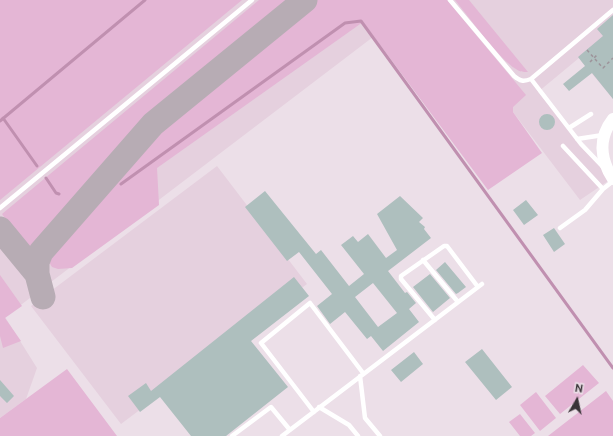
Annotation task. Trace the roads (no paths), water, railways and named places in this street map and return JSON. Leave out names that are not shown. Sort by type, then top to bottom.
[{"type":"street","points":[[611,177],[602,160],[602,146],[604,135],[613,119]]},
{"type":"lane","points":[[0,208],[252,0]]},
{"type":"lane","points":[[450,0],[514,76],[520,81],[531,79],[613,10]]},
{"type":"lane","points":[[531,79],[577,139],[611,177],[585,210],[560,228]]},
{"type":"lane","points":[[570,128],[591,114]]},
{"type":"lane","points":[[577,139],[604,135]]},
{"type":"lane","points":[[563,146],[603,189]]},
{"type":"lane","points":[[282,436],[480,286],[447,246],[441,246],[401,276],[401,279],[435,320]]},
{"type":"lane","points":[[423,260],[458,302]]},
{"type":"lane","points":[[314,412],[261,343],[310,303],[362,375],[365,418],[380,436]]},
{"type":"lane","points":[[232,436],[271,406],[290,430]]},
{"type":"lane","points":[[319,407],[349,425],[358,436]]},
{"type":"waterway","points":[[0,121],[145,0]]},
{"type":"waterway","points":[[121,184],[345,23],[361,21],[613,368]]},
{"type":"waterway","points":[[3,118],[37,166]]},
{"type":"waterway","points":[[46,178],[56,193],[59,194]]}]
